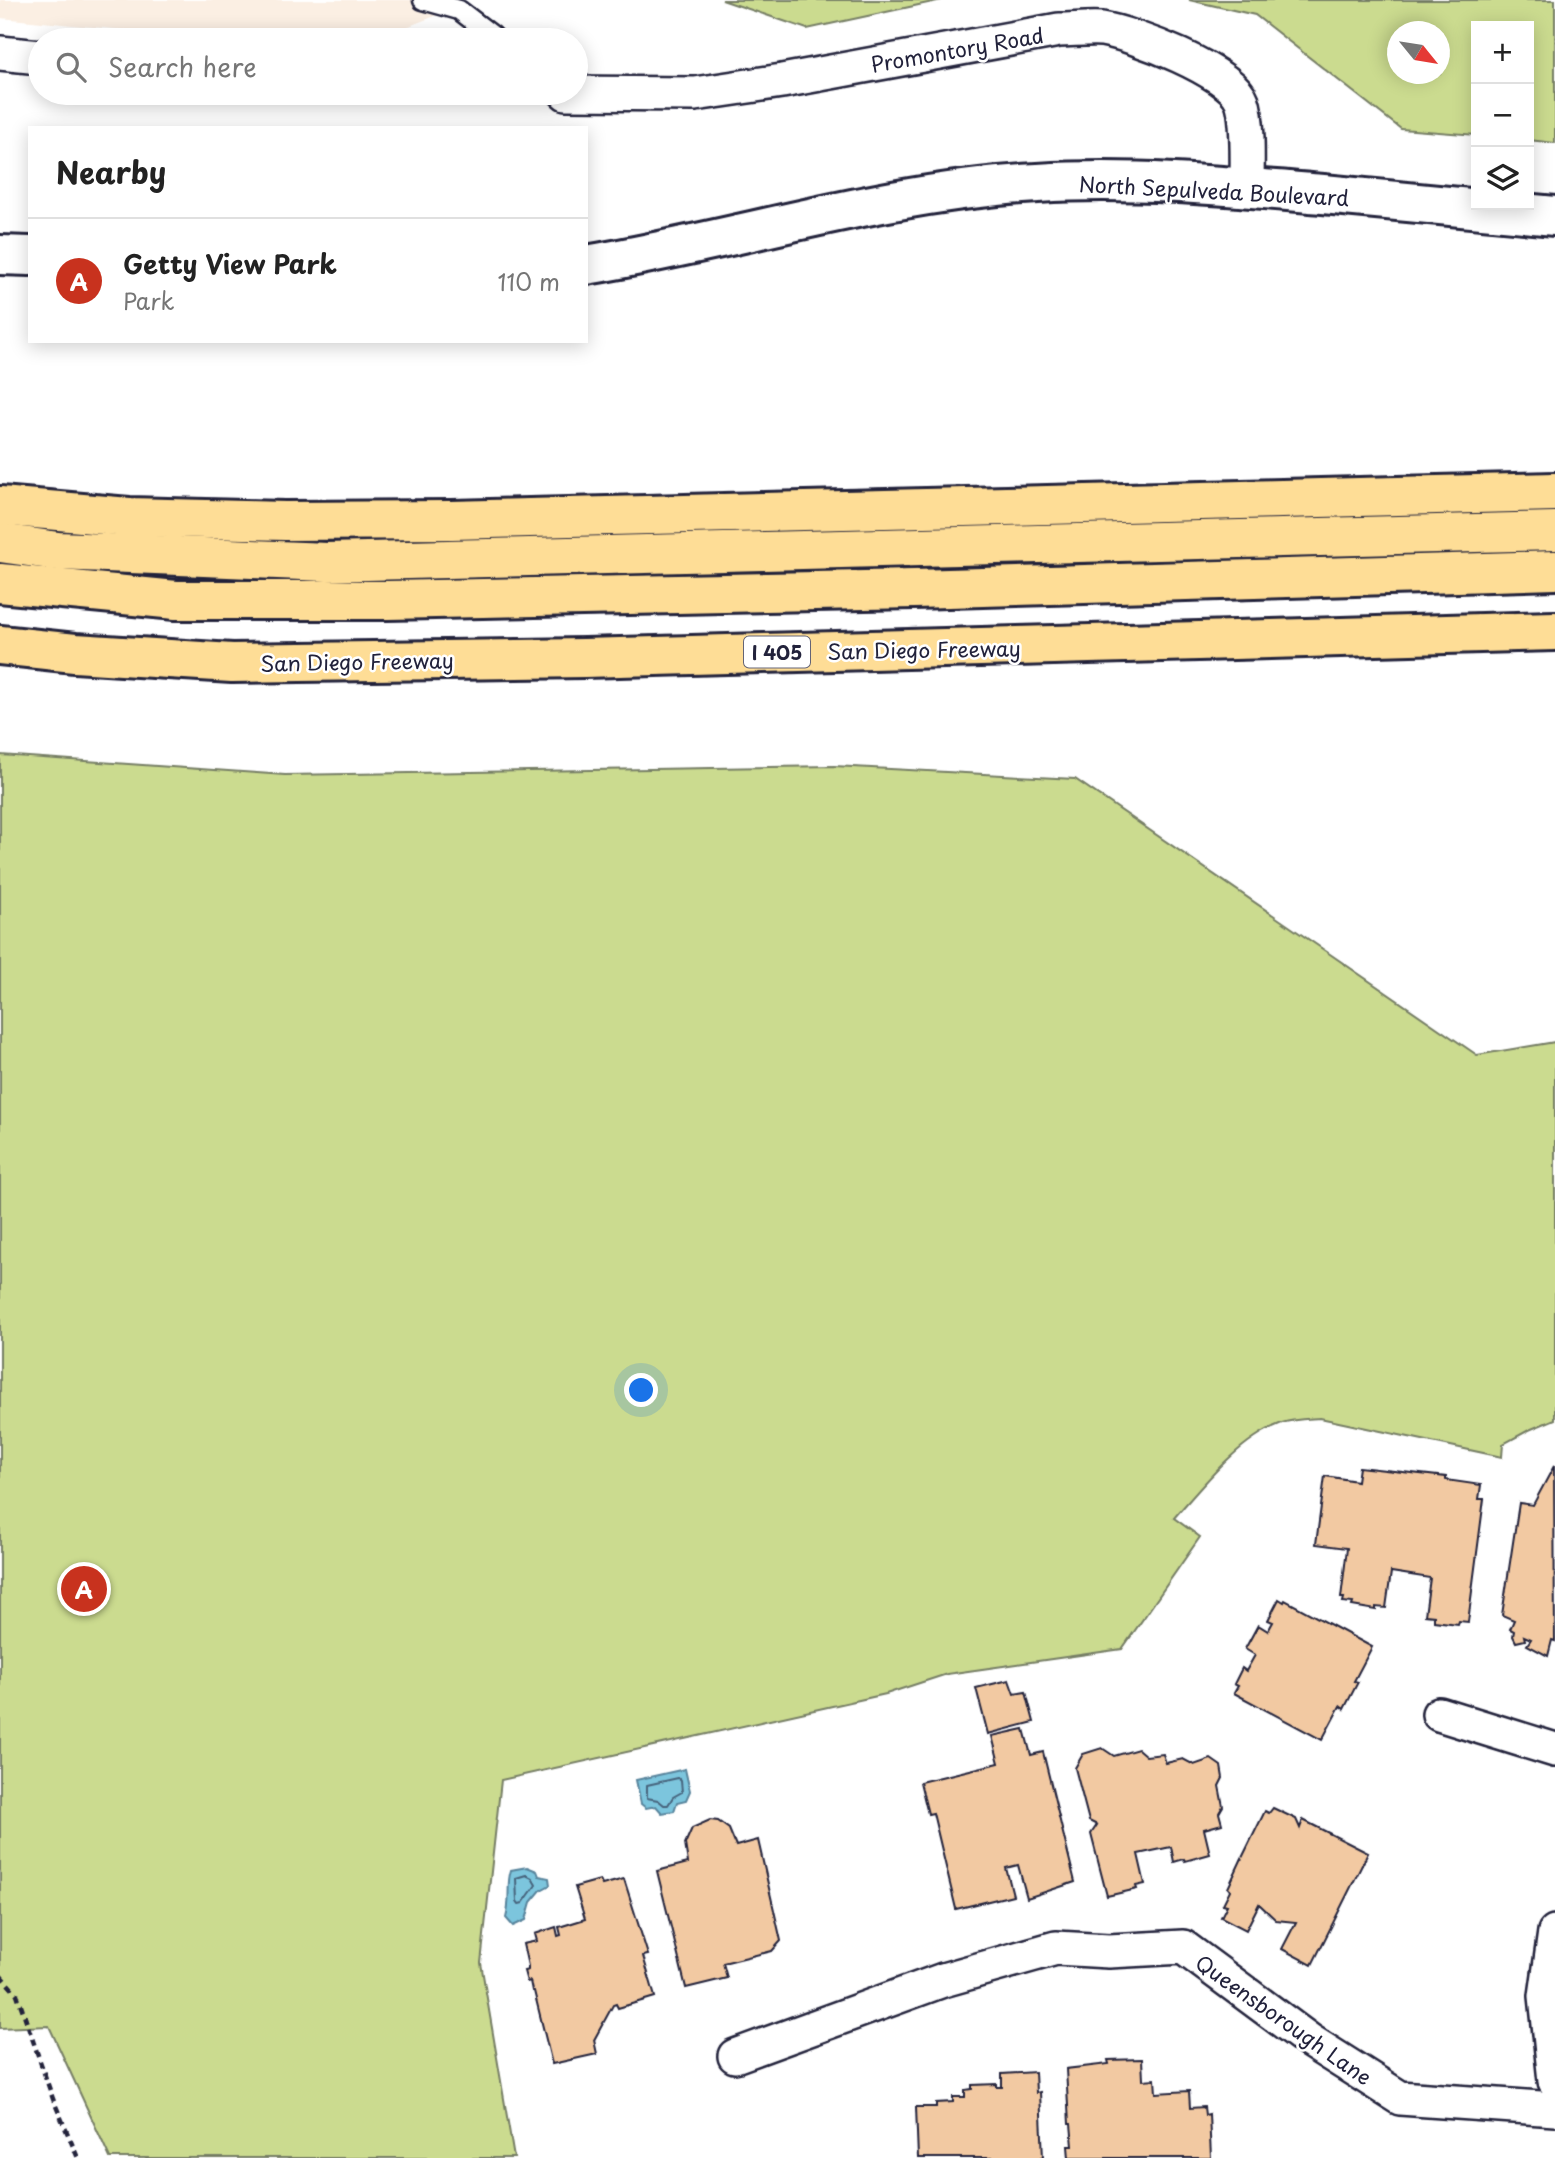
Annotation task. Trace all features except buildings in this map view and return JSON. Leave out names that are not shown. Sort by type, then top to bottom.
[{"type":"highway","points":[[0,506],[129,517],[285,521],[452,520],[1555,492]]},
{"type":"highway","points":[[0,543],[58,551],[327,562],[1555,531]]},
{"type":"highway","points":[[0,583],[176,600],[388,600],[1555,570]]},
{"type":"highway","name":"San Diego Freeway","points":[[0,645],[88,654],[260,663],[584,658],[1555,631]]},
{"type":"main road","name":"North Sepulveda Boulevard","points":[[588,265],[650,254],[866,205],[948,192],[1038,183],[1122,181],[1247,187],[1555,216]]},
{"type":"main road","points":[[0,255],[28,256]]},
{"type":"street","name":"Promontory Road","points":[[588,93],[695,94],[782,81],[1059,30],[1100,29],[1132,37],[1178,55],[1222,78],[1242,99],[1247,187]]},
{"type":"street","points":[[0,53],[28,56]]},
{"type":"street","points":[[1439,1714],[1555,1751]]},
{"type":"street","points":[[1555,1932],[1546,1996],[1555,2081]]},
{"type":"street","name":"Queensborough Lane","points":[[735,2056],[943,1980],[1056,1948],[1109,1951],[1183,1947],[1310,2042],[1400,2098],[1555,2109]]},
{"type":"lane","points":[[424,0],[459,10],[483,28]]},
{"type":"path","points":[[0,1975],[17,1994],[53,2099],[78,2158]]},
{"type":"shaded area","points":[[0,0],[454,0],[448,11],[404,28],[104,28],[0,18]]},
{"type":"green space","points":[[722,0],[942,0],[807,29]]},
{"type":"green space","points":[[1189,0],[1555,0],[1555,143],[1534,141],[1534,21],[1471,21],[1471,135],[1401,129],[1255,15]]},
{"type":"green space","points":[[0,755],[285,775],[834,766],[1075,779],[1477,1055],[1555,1042],[1555,1419],[1503,1444],[1502,1457],[1320,1418],[1282,1423],[1266,1430],[1237,1451],[1174,1518],[1200,1537],[1122,1649],[947,1674],[886,1694],[501,1780],[481,1963],[514,2158],[110,2158],[49,2026],[0,2028]]},
{"type":"water","points":[[685,1769],[690,1791],[686,1800],[677,1802],[674,1811],[662,1813],[656,1806],[646,1808],[641,1804],[636,1780]]},
{"type":"water","points":[[527,1867],[537,1871],[539,1876],[549,1878],[550,1885],[541,1890],[531,1902],[526,1920],[513,1926],[506,1918],[511,1870]]},
{"type":"place","name":"Getty View Park","points":[[84,1589]]}]
